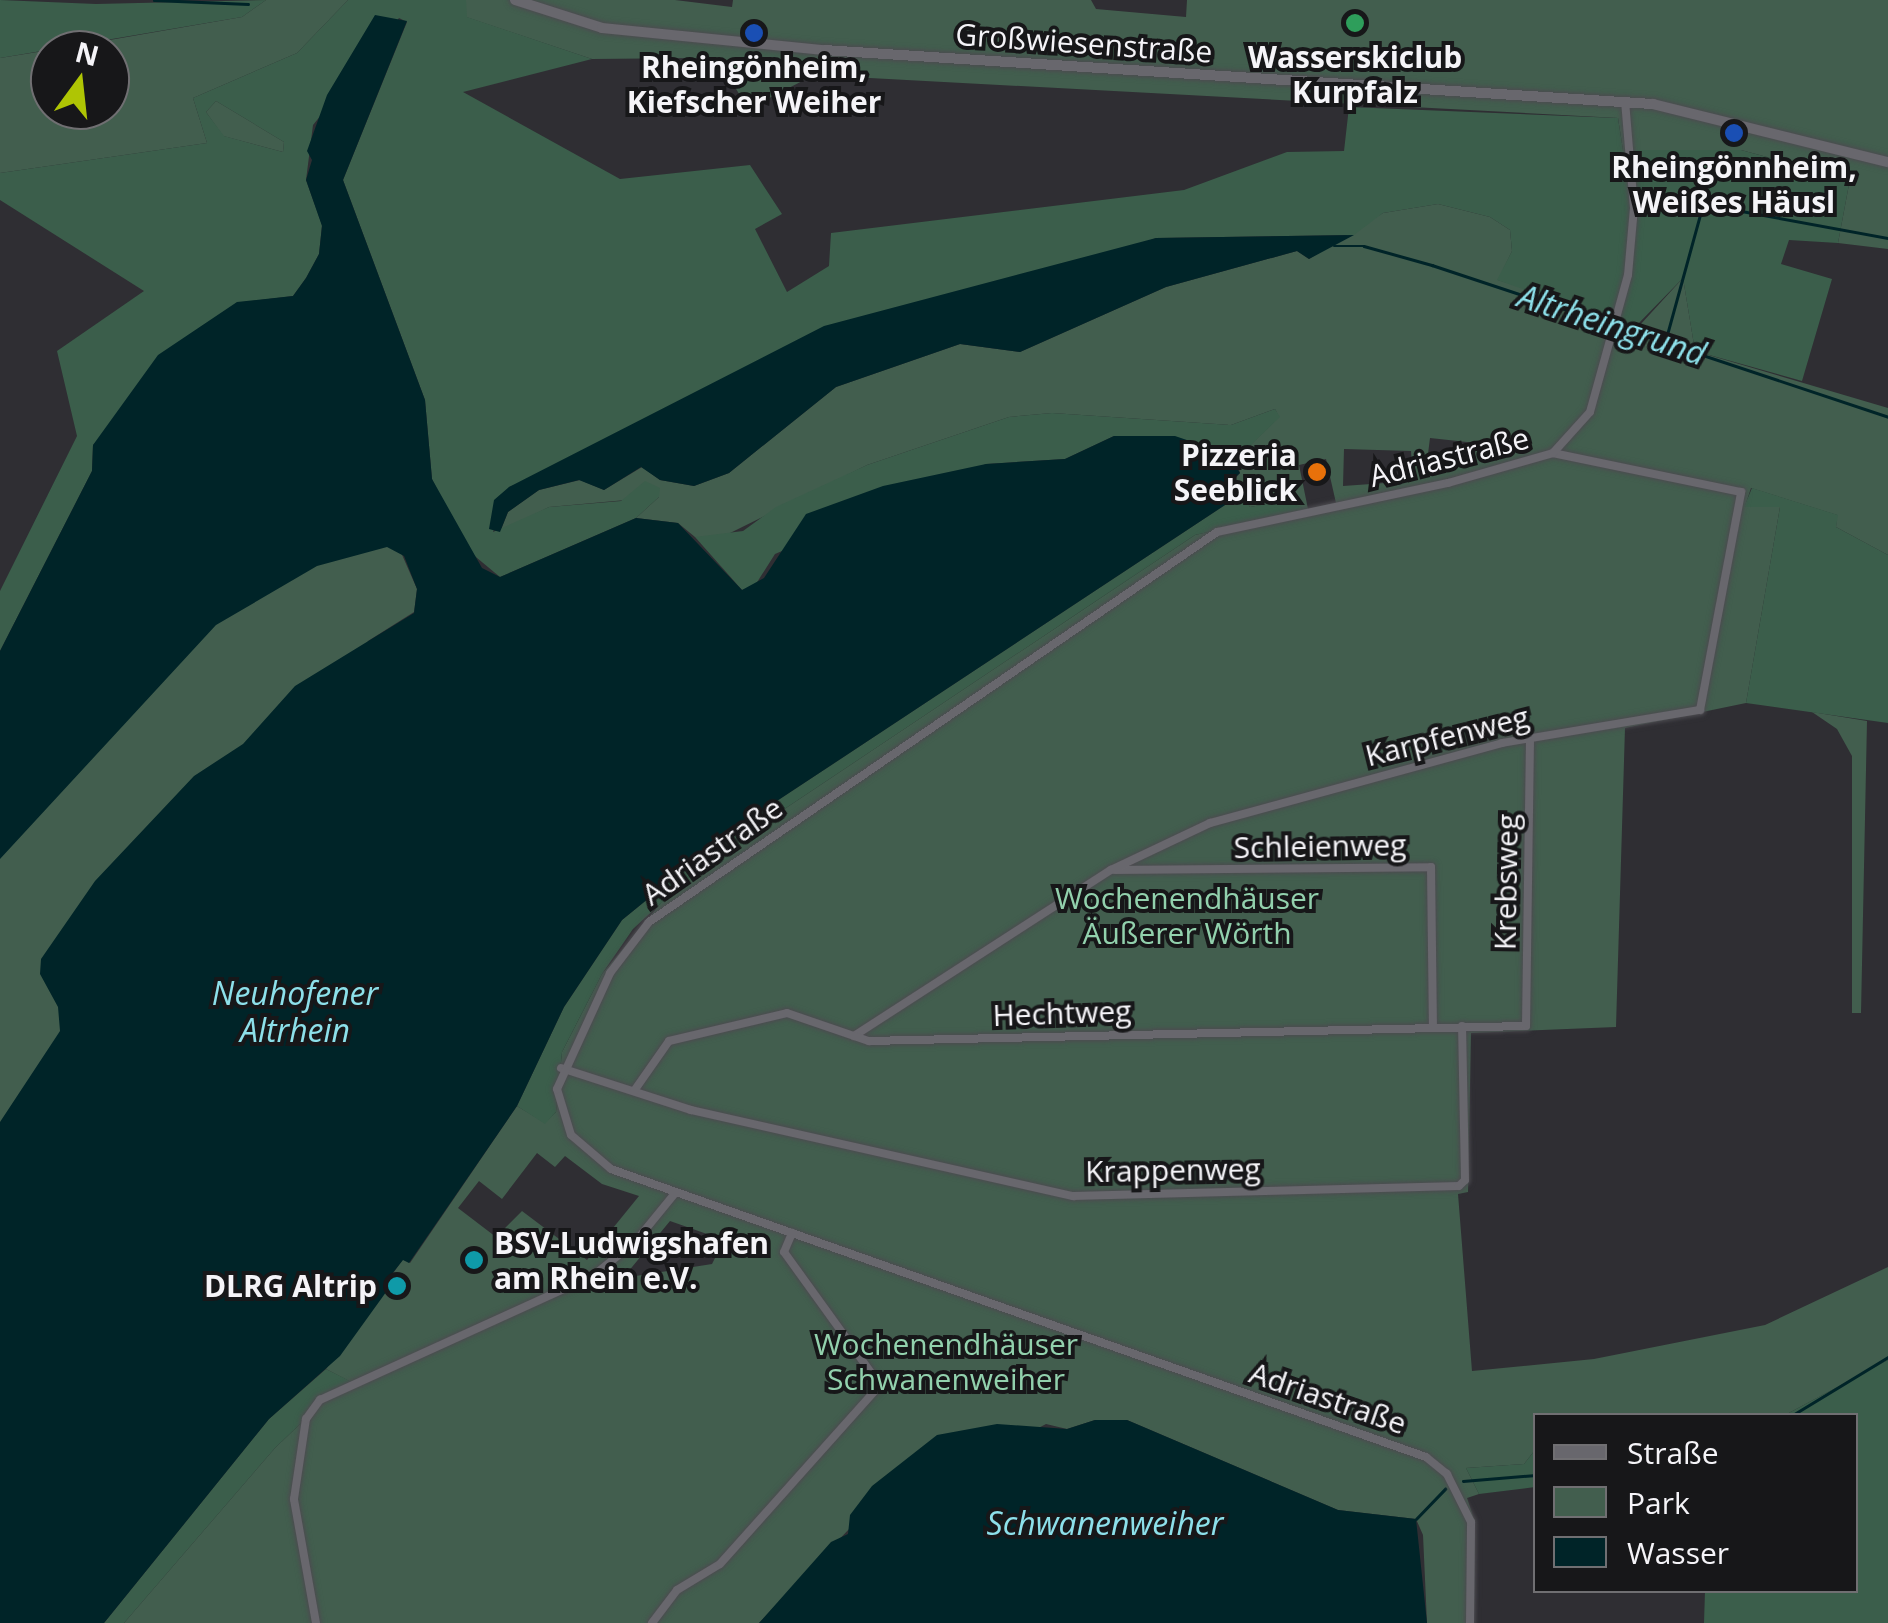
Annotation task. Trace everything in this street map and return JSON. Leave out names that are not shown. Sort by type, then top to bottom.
[{"type":"street","name":"Großwiesenstraße","points":[[515,0],[602,28],[824,50],[1625,101],[1687,110],[1888,162]]},
{"type":"street","name":"Adriastraße","points":[[1470,1623],[1471,1522],[1447,1474],[1426,1457],[676,1192],[589,1155],[559,1111],[561,1068],[610,973],[648,922],[1217,532],[1553,453],[1590,412],[1615,322],[1634,208],[1625,101]]},
{"type":"street","name":"Karpfenweg","points":[[854,1036],[1111,870],[1238,814],[1530,738],[1700,710],[1741,492],[1553,453]]},
{"type":"street","name":"Krebsweg","points":[[1526,1026],[1530,738]]},
{"type":"street","name":"Schleienweg","points":[[1111,870],[1431,867],[1432,1026]]},
{"type":"street","name":"Hechtweg","points":[[634,1091],[662,1046],[678,1038],[795,1013],[854,1036],[1526,1026]]},
{"type":"street","name":"Krappenweg","points":[[561,1068],[634,1091],[1073,1196],[1460,1186],[1465,1180],[1462,1026]]},
{"type":"street","points":[[316,1623],[294,1499],[306,1420],[320,1400],[594,1275],[636,1241],[676,1192]]},
{"type":"street","points":[[652,1623],[677,1590],[720,1564],[880,1385],[784,1252],[792,1233]]},
{"type":"green space","points":[[0,0],[96,4],[266,0],[242,17],[130,36],[130,30],[30,30],[30,53],[0,58]]},
{"type":"green space","points":[[266,0],[348,0],[297,53],[193,98],[207,143],[0,173],[0,58],[30,53],[30,130],[130,130],[130,36],[242,17]]},
{"type":"green space","points":[[348,0],[466,0],[467,17],[592,59],[463,92],[620,179],[750,165],[782,214],[755,229],[787,292],[829,266],[831,233],[1184,190],[1287,152],[1344,151],[1349,107],[1618,118],[1623,150],[1741,150],[1850,179],[1838,243],[1789,240],[1781,264],[1832,279],[1802,381],[1695,351],[1683,278],[1635,327],[1497,280],[1512,251],[1510,230],[1490,217],[1438,204],[1383,213],[1354,235],[1156,238],[509,487],[493,532],[549,507],[621,501],[645,481],[660,488],[659,497],[636,518],[500,577],[465,548],[432,479],[425,400],[343,180],[407,22],[399,18],[313,125],[306,180],[322,225],[319,254],[306,278],[293,296],[236,303],[93,445],[92,471],[0,651],[0,591],[77,436],[57,351],[144,291],[0,200],[0,173],[207,143],[193,98],[297,53]],"holes":[[[216,101],[284,142],[283,152],[224,136],[206,112]]]},
{"type":"green space","points":[[466,0],[675,0],[732,7],[733,0],[1091,0],[1096,9],[1186,17],[1187,0],[1888,0],[1888,249],[1838,243],[1850,179],[1741,150],[1623,150],[1618,118],[814,75],[748,109],[726,72],[697,58],[592,59],[466,17]]},
{"type":"green space","points":[[216,101],[284,142],[283,152],[223,136],[206,112]]},
{"type":"green space","points":[[1438,204],[1490,217],[1510,230],[1512,251],[1498,280],[1640,325],[1683,278],[1695,351],[1888,408],[1888,555],[1836,527],[1837,515],[1751,488],[1745,506],[1780,507],[1746,703],[1625,728],[1616,1027],[1471,1033],[1468,1192],[1458,1194],[1472,1371],[1594,1359],[1765,1325],[1888,1267],[1888,1360],[1789,1413],[1533,1413],[1533,1453],[1524,1464],[1466,1468],[1479,1494],[1467,1498],[1475,1522],[1474,1623],[1427,1623],[1423,1535],[1416,1519],[1338,1510],[1127,1420],[1095,1420],[1067,1429],[1046,1424],[852,1526],[759,1623],[124,1623],[275,1448],[322,1403],[355,1384],[326,1369],[403,1259],[410,1263],[517,1106],[545,1123],[556,1112],[562,1052],[602,974],[665,898],[708,860],[1195,535],[1305,509],[1284,501],[1250,507],[1238,487],[1229,486],[1240,473],[1236,459],[1279,417],[1275,409],[1231,425],[1052,413],[1009,417],[867,465],[722,537],[695,537],[678,523],[636,518],[659,497],[549,507],[500,532],[508,512],[539,490],[580,480],[604,490],[642,467],[660,480],[694,486],[729,473],[836,387],[960,344],[1020,352],[1166,287],[1297,251],[1309,259],[1383,213]],"holes":[[[1430,438],[1476,443],[1474,466],[1427,462]],[[1344,449],[1411,451],[1413,481],[1343,486]],[[1326,459],[1336,503],[1308,509],[1299,465]],[[537,1153],[555,1167],[565,1156],[602,1184],[639,1196],[587,1260],[522,1211],[496,1237],[458,1208],[479,1181],[502,1199]],[[670,1221],[724,1240],[712,1264],[623,1278]]]},
{"type":"green space","points":[[1275,409],[1280,417],[1236,459],[1114,436],[1065,459],[986,464],[775,554],[754,587],[742,590],[695,537],[743,531],[776,507],[867,465],[1009,417],[1052,413],[1231,425]]},
{"type":"green space","name":"Neuhofener Altrhein","points":[[372,486],[417,589],[414,612],[368,641],[0,1510],[0,776]]},
{"type":"green space","points":[[1229,486],[1238,487],[1250,507],[1284,501],[1307,509],[1195,535],[708,860],[633,929],[602,974],[562,1052],[556,1112],[545,1124],[517,1106],[564,1007],[622,920],[730,832],[1225,505]]},
{"type":"green space","points":[[1752,488],[1838,515],[1836,527],[1888,555],[1888,723],[1746,703],[1780,507],[1744,507]]},
{"type":"green space","points":[[1812,712],[1867,721],[1861,1013],[1852,1013],[1852,756],[1837,729]]},
{"type":"green space","points":[[1888,1360],[1888,1623],[1704,1623],[1705,1593],[1858,1593],[1858,1413],[1789,1413]]},
{"type":"green space","points":[[326,1369],[356,1384],[322,1403],[275,1448],[124,1623],[104,1623],[269,1419]]},
{"type":"green space","points":[[1533,1453],[1533,1487],[1479,1494],[1466,1468],[1524,1464]]},
{"type":"water","name":"Neuhofener Altrhein","points":[[375,15],[407,21],[343,180],[425,400],[432,479],[482,568],[500,577],[636,518],[678,523],[742,590],[764,578],[806,514],[883,486],[986,464],[1065,459],[1114,436],[1175,436],[1228,454],[1240,473],[1229,483],[1225,505],[730,832],[622,920],[564,1007],[517,1106],[409,1263],[403,1260],[384,1284],[389,1288],[340,1356],[269,1419],[104,1623],[0,1623],[0,1122],[60,1031],[58,1007],[40,974],[41,959],[95,881],[194,776],[243,744],[295,686],[414,613],[417,589],[404,556],[387,547],[317,566],[216,625],[0,859],[0,651],[92,471],[93,445],[158,355],[237,302],[293,296],[306,278],[319,254],[322,226],[306,180],[312,160],[307,151],[327,95]]},
{"type":"water","points":[[1354,235],[1309,259],[1297,251],[1166,287],[1020,352],[960,344],[836,387],[729,473],[694,486],[660,480],[641,467],[604,490],[579,480],[539,490],[508,512],[500,532],[489,529],[494,500],[509,487],[824,326],[1156,238]]},
{"type":"water","name":"Schwanenweiher","points":[[1095,1420],[1127,1420],[1338,1510],[1416,1519],[1427,1623],[759,1623],[831,1542],[848,1534],[850,1515],[872,1486],[937,1435],[997,1424],[1067,1429]]},
{"type":"waterway","points":[[154,0],[248,4]]},
{"type":"waterway","points":[[1665,342],[1703,204],[1888,238]]},
{"type":"waterway","name":"Altrheingrund","points":[[1334,246],[1364,246],[1432,265],[1888,417]]},
{"type":"waterway","points":[[1796,1413],[1888,1357]]},
{"type":"waterway","points":[[1463,1481],[1533,1475]]},
{"type":"waterway","points":[[1416,1519],[1445,1489]]},
{"type":"place","name":"Wasserskiclub Kurpfalz","points":[[1355,23]]},
{"type":"place","name":"Rheingönheim, Kiefscher Weiher","points":[[754,33]]},
{"type":"place","name":"Rheingönnheim, Weißes Häusl","points":[[1734,133]]},
{"type":"place","name":"Pizzeria Seeblick","points":[[1317,472]]},
{"type":"place","name":"BSV-Ludwigshafen am Rhein e.V.","points":[[474,1260]]},
{"type":"place","name":"DLRG Altrip","points":[[397,1286]]},
{"type":"park label","name":"Wochenendhäuser Äußerer Wörth","points":[[1187,915]]},
{"type":"park label","name":"Wochenendhäuser Schwanenweiher","points":[[946,1361]]}]
